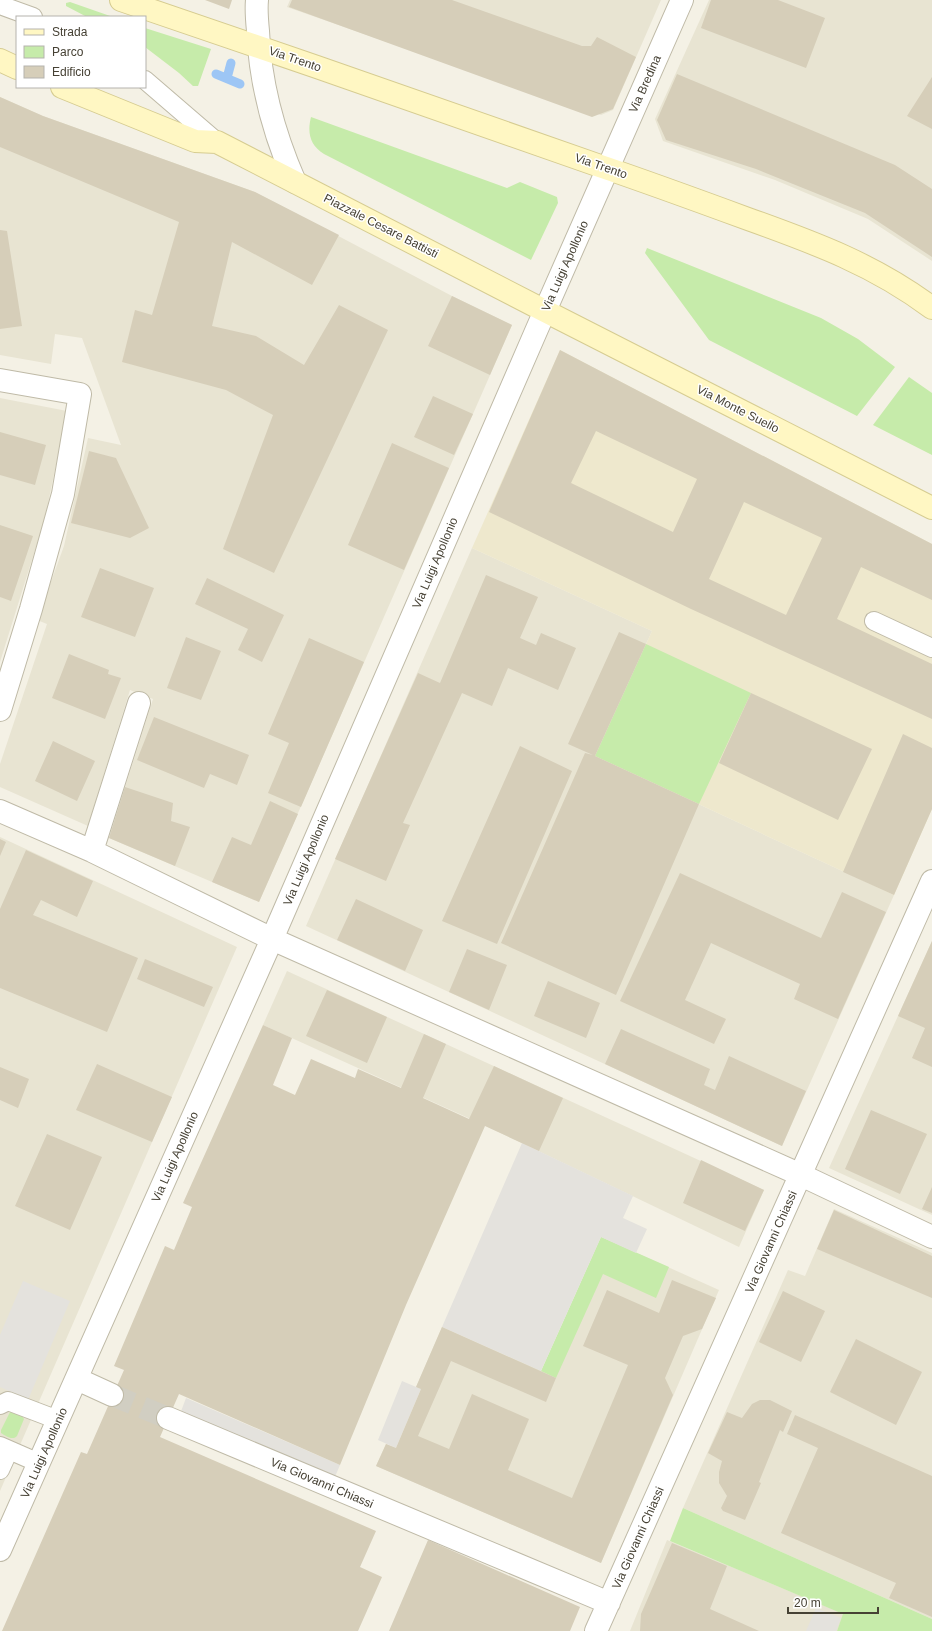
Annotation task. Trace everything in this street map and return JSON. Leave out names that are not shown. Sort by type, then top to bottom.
[{"type":"main road","points":[[121,0],[258,46]]},
{"type":"main road","name":"Via Trento","points":[[258,46],[609,168],[835,251],[872,269],[908,290],[932,308]]},
{"type":"main road","points":[[0,60],[16,68]]},
{"type":"main road","name":"Piazzale Cesare Battisti","points":[[64,88],[195,141],[217,142],[545,311]]},
{"type":"main road","name":"Via Monte Suello","points":[[545,311],[932,508]]},
{"type":"street","points":[[257,0],[258,46],[268,106],[283,154],[295,182]]},
{"type":"street","name":"Via Bredina","points":[[609,168],[682,0]]},
{"type":"street","name":"Via Luigi Apollonio","points":[[0,1550],[272,939],[545,311],[609,168]]},
{"type":"street","points":[[0,380],[80,394],[63,494],[0,710]]},
{"type":"street","points":[[92,851],[139,703]]},
{"type":"street","points":[[0,810],[92,851],[272,939],[801,1176],[932,1237]]},
{"type":"street","name":"Via Giovanni Chiassi","points":[[596,1631],[932,881]]},
{"type":"street","points":[[77,1379],[112,1395]]},
{"type":"street","name":"Via Giovanni Chiassi","points":[[168,1418],[609,1603]]},
{"type":"lane","points":[[0,5],[29,16]]},
{"type":"lane","name":"Piazzale Cesare Battisti","points":[[146,81],[217,142]]},
{"type":"lane","points":[[874,621],[932,648]]},
{"type":"lane","points":[[0,1405],[8,1401],[58,1420]]},
{"type":"lane","points":[[0,1470],[4,1448],[39,1463]]},
{"type":"shaded area","points":[[290,0],[661,0],[613,110],[601,115],[584,109],[583,111],[287,7]]},
{"type":"shaded area","points":[[709,0],[932,0],[932,261],[868,219],[775,180],[663,141],[655,119]]},
{"type":"shaded area","points":[[0,97],[43,116],[255,192],[452,296],[512,325],[259,902],[109,838],[153,699],[130,690],[88,826],[0,787],[0,764],[47,624],[37,620],[64,546],[88,438],[121,445],[82,338],[55,334],[51,364],[0,355]]},
{"type":"shaded area","points":[[560,350],[932,544],[932,809],[894,895],[595,756],[652,631],[472,548]]},
{"type":"shaded area","points":[[0,398],[67,411],[45,518],[0,662]]},
{"type":"shaded area","points":[[472,548],[652,631],[595,756],[894,895],[782,1146],[306,926]]},
{"type":"shaded area","points":[[0,837],[237,947],[0,1491]]},
{"type":"shaded area","points":[[932,941],[932,1215],[829,1168]]},
{"type":"shaded area","points":[[287,971],[764,1190],[739,1247],[486,1126],[263,1025]]},
{"type":"shaded area","points":[[522,1143],[633,1196],[623,1218],[647,1229],[636,1253],[601,1237],[541,1371],[442,1327]]},
{"type":"shaded area","points":[[834,1209],[932,1253],[932,1619],[683,1508],[788,1270],[805,1276]]},
{"type":"shaded area","points":[[601,1237],[719,1290],[601,1563],[376,1466],[386,1444],[396,1448],[421,1390],[416,1387],[442,1327],[542,1371]]},
{"type":"shaded area","points":[[23,1281],[70,1301],[28,1400],[0,1387],[0,1335]]},
{"type":"shaded area","points":[[402,1381],[421,1389],[396,1448],[378,1440]]},
{"type":"shaded area","points":[[186,1398],[340,1465],[331,1486],[177,1422]]},
{"type":"shaded area","points":[[667,1540],[844,1614],[837,1631],[630,1631]]},
{"type":"shaded area","points":[[816,1608],[841,1618],[836,1631],[806,1631]]},
{"type":"green space","points":[[70,2],[110,16],[85,16],[66,6],[66,3]]},
{"type":"green space","points":[[146,28],[211,49],[198,86],[193,86],[179,73],[146,48]]},
{"type":"green space","points":[[311,117],[507,188],[520,182],[557,197],[558,203],[531,260],[324,154],[316,147],[311,138],[309,128]]},
{"type":"green space","points":[[647,248],[821,318],[858,339],[895,367],[857,416],[709,340],[645,253]]},
{"type":"green space","points":[[909,377],[932,393],[932,455],[873,425]]},
{"type":"green space","points":[[646,644],[751,693],[699,804],[595,756]]},
{"type":"green space","points":[[601,1237],[669,1267],[656,1298],[603,1274],[556,1378],[541,1371]]},
{"type":"green space","points":[[10,1412],[22,1416],[24,1419],[17,1436],[13,1438],[9,1438],[1,1433]]},
{"type":"green space","points":[[683,1508],[932,1619],[932,1631],[837,1631],[843,1614],[670,1541]]},
{"type":"building","points":[[205,0],[232,0],[229,9]]},
{"type":"building","points":[[292,0],[452,0],[582,46],[591,46],[597,37],[636,57],[613,109],[592,117],[289,7]]},
{"type":"building","points":[[711,0],[778,0],[825,18],[806,68],[701,28]]},
{"type":"building","points":[[677,74],[895,165],[932,189],[932,257],[865,213],[756,169],[666,140],[657,120]]},
{"type":"building","points":[[932,77],[932,129],[907,116]]},
{"type":"building","points":[[0,97],[43,116],[255,192],[339,235],[312,285],[232,242],[212,326],[256,336],[304,365],[339,305],[388,330],[274,573],[223,549],[273,415],[226,390],[122,362],[135,310],[152,315],[179,222],[0,147]]},
{"type":"building","points":[[0,230],[7,231],[22,326],[0,329]]},
{"type":"building","points":[[452,296],[512,325],[490,375],[428,346]]},
{"type":"building","points":[[560,350],[932,544],[932,600],[861,567],[837,619],[932,664],[932,719],[691,609],[489,512]],"holes":[[[596,431],[697,479],[673,532],[571,483]],[[744,502],[822,538],[786,615],[709,579]]]},
{"type":"building","points":[[433,396],[473,414],[454,455],[414,437]]},
{"type":"building","points":[[0,432],[46,445],[35,485],[0,475]]},
{"type":"building","points":[[392,443],[449,468],[404,570],[348,545]]},
{"type":"building","points":[[89,451],[116,458],[149,528],[130,538],[71,523]]},
{"type":"building","points":[[0,525],[33,536],[11,601],[0,597]]},
{"type":"building","points":[[100,568],[154,588],[135,637],[81,617]]},
{"type":"building","points":[[486,575],[538,597],[520,638],[536,645],[541,633],[576,648],[558,690],[508,668],[492,706],[462,693],[403,823],[410,825],[386,881],[335,859],[418,673],[440,683]]},
{"type":"building","points":[[207,578],[284,615],[262,662],[238,650],[248,629],[195,604]]},
{"type":"building","points":[[619,632],[646,644],[595,756],[699,804],[616,995],[501,943],[585,753],[593,755],[568,744]]},
{"type":"building","points":[[186,637],[221,651],[201,700],[167,688]]},
{"type":"building","points":[[309,638],[364,662],[301,807],[268,793],[289,743],[268,734]]},
{"type":"building","points":[[69,654],[109,670],[108,674],[121,678],[105,719],[52,698]]},
{"type":"building","points":[[751,693],[872,749],[838,820],[719,763]]},
{"type":"building","points":[[154,717],[249,755],[237,785],[210,774],[204,788],[137,760]]},
{"type":"building","points":[[903,734],[932,748],[932,809],[894,895],[843,872]]},
{"type":"building","points":[[53,741],[95,761],[77,801],[35,781]]},
{"type":"building","points":[[520,746],[572,771],[497,944],[442,921]]},
{"type":"building","points":[[125,787],[173,803],[171,821],[190,827],[175,866],[109,838]]},
{"type":"building","points":[[270,801],[298,814],[259,902],[212,882],[232,837],[251,845]]},
{"type":"building","points":[[0,839],[6,842],[0,856]]},
{"type":"building","points":[[26,850],[93,881],[77,917],[41,900],[33,915],[138,958],[107,1032],[0,988],[0,909]]},
{"type":"building","points":[[680,873],[821,938],[842,892],[886,912],[838,1019],[794,999],[800,984],[711,943],[685,1000],[726,1019],[714,1044],[620,1001]]},
{"type":"building","points":[[356,899],[423,930],[405,971],[337,940]]},
{"type":"building","points":[[932,941],[932,1067],[912,1058],[925,1028],[898,1016]]},
{"type":"building","points":[[467,949],[507,965],[489,1010],[449,992]]},
{"type":"building","points":[[145,959],[213,987],[204,1007],[137,979]]},
{"type":"building","points":[[548,981],[600,1003],[586,1038],[534,1016]]},
{"type":"building","points":[[327,990],[387,1017],[367,1063],[306,1036]]},
{"type":"building","points":[[263,1025],[292,1038],[273,1085],[295,1095],[311,1059],[355,1078],[358,1069],[401,1088],[424,1034],[446,1044],[423,1098],[469,1119],[494,1066],[563,1098],[539,1151],[485,1126],[406,1305],[340,1465],[179,1394],[160,1437],[376,1531],[360,1567],[382,1577],[358,1631],[2,1631],[81,1452],[87,1454],[124,1370],[114,1366],[165,1246],[174,1250],[192,1207],[183,1203]]},
{"type":"building","points":[[621,1029],[710,1069],[704,1085],[715,1090],[729,1056],[806,1091],[782,1146],[605,1064]]},
{"type":"building","points":[[97,1064],[172,1097],[152,1142],[76,1110]]},
{"type":"building","points":[[0,1067],[29,1079],[18,1108],[0,1100]]},
{"type":"building","points":[[871,1110],[927,1134],[900,1194],[845,1169]]},
{"type":"building","points":[[47,1134],[102,1157],[70,1230],[15,1206]]},
{"type":"building","points":[[701,1160],[764,1190],[745,1231],[683,1203]]},
{"type":"building","points":[[932,1187],[932,1213],[922,1209]]},
{"type":"building","points":[[834,1210],[932,1256],[932,1298],[817,1249]]},
{"type":"building","points":[[672,1280],[716,1298],[702,1329],[683,1336],[665,1378],[673,1395],[601,1563],[376,1466],[386,1444],[396,1448],[421,1389],[416,1387],[442,1327],[556,1378],[546,1402],[451,1361],[418,1436],[449,1449],[472,1394],[529,1419],[508,1470],[572,1498],[628,1365],[583,1346],[607,1290],[659,1313]]},
{"type":"building","points":[[783,1291],[825,1311],[801,1362],[759,1342]]},
{"type":"building","points":[[856,1339],[922,1372],[896,1425],[830,1392]]},
{"type":"building","points":[[760,1400],[770,1400],[792,1411],[783,1432],[780,1430],[759,1482],[761,1483],[745,1520],[723,1511],[721,1508],[727,1496],[719,1483],[719,1472],[722,1461],[708,1453],[727,1412],[742,1418],[752,1404]]},
{"type":"building","points":[[795,1415],[932,1476],[932,1617],[889,1598],[896,1583],[781,1533],[818,1448],[787,1434]]},
{"type":"building","points":[[428,1540],[580,1607],[570,1631],[389,1631]]},
{"type":"building","points":[[672,1543],[727,1566],[710,1609],[759,1631],[640,1631],[641,1614]]},
{"type":"waterway","points":[[227,78],[231,63]]},
{"type":"waterway","points":[[216,74],[240,84]]},
{"type":"tunnel","points":[[112,1395],[168,1418]]}]
